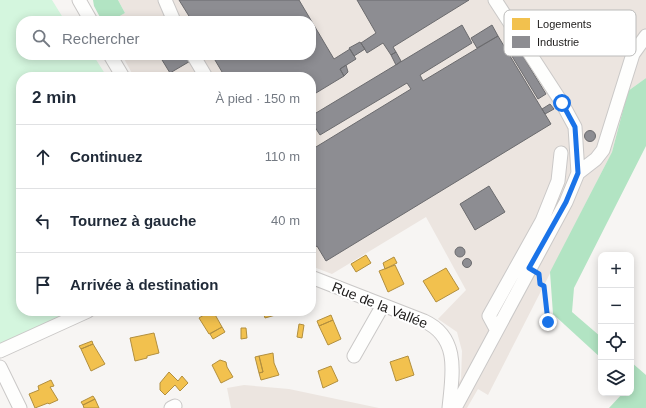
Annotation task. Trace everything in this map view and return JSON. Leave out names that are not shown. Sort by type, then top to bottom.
[{"type":"street","points":[[78,0],[88,16]]},
{"type":"street","points":[[165,0],[172,16]]},
{"type":"street","points":[[495,0],[504,14]]},
{"type":"street","points":[[636,50],[646,36]]},
{"type":"street","points":[[455,408],[496,329],[566,202],[578,173],[575,127],[562,103],[531,56]]},
{"type":"street","points":[[578,173],[596,159],[603,150],[632,56]]},
{"type":"street","points":[[113,60],[120,72]]},
{"type":"street","points":[[196,60],[203,72]]},
{"type":"street","points":[[496,329],[489,316],[542,220],[558,181],[562,153]]},
{"type":"street","name":"Rue de la Vallée","points":[[316,279],[430,324],[442,334],[449,348],[452,362],[449,408]]},
{"type":"street","points":[[354,356],[383,305]]},
{"type":"street","points":[[0,351],[77,316]]},
{"type":"street","points":[[0,367],[20,408]]},
{"type":"path","points":[[529,268],[539,274],[540,284],[544,286],[548,322]]},
{"type":"shaded area","points":[[118,0],[646,0],[646,78],[628,91],[612,152],[488,395],[478,389],[467,408],[443,408],[461,379],[462,351],[457,332],[438,319],[466,290],[426,217],[332,274],[316,268],[316,72],[131,72],[125,60],[316,60],[316,16],[120,16],[125,13]]},
{"type":"shaded area","points":[[244,385],[289,389],[379,408],[231,408],[227,388]]},
{"type":"green space","points":[[0,0],[52,0],[62,16],[16,16],[16,60],[96,60],[104,72],[16,72],[16,316],[60,316],[0,345]]},
{"type":"green space","points":[[93,0],[118,0],[125,13],[120,16],[99,16],[94,6]]},
{"type":"green space","points":[[646,78],[646,146],[574,288],[572,312],[598,334],[598,355],[553,314],[550,272],[612,152],[628,91]]},
{"type":"green space","points":[[634,365],[646,375],[646,408],[609,408],[620,396],[634,396]]},
{"type":"building: Logements","points":[[366,255],[371,263],[356,272],[351,264]]},
{"type":"building: Logements","points":[[394,257],[397,263],[385,269],[383,263]]},
{"type":"building: Logements","points":[[395,265],[404,284],[388,292],[379,271]]},
{"type":"building: Logements","points":[[446,268],[459,289],[436,302],[423,281]]},
{"type":"building: Logements","points":[[331,315],[333,320],[319,326],[317,321]]},
{"type":"building: Logements","points":[[202,316],[216,316],[222,327],[209,334],[199,318]]},
{"type":"building: Logements","points":[[333,320],[341,339],[328,345],[319,326]]},
{"type":"building: Logements","points":[[299,324],[304,325],[302,338],[297,337]]},
{"type":"building: Logements","points":[[222,327],[225,332],[213,339],[210,334]]},
{"type":"building: Logements","points":[[241,328],[246,328],[247,338],[241,339]]},
{"type":"building: Logements","points":[[154,333],[159,353],[135,361],[130,338]]},
{"type":"building: Logements","points":[[92,341],[93,344],[81,349],[79,346]]},
{"type":"building: Logements","points":[[93,344],[105,364],[91,371],[81,349]]},
{"type":"building: Logements","points":[[273,353],[274,363],[279,375],[261,380],[259,373],[263,372],[259,356]]},
{"type":"building: Logements","points":[[259,356],[263,372],[259,373],[255,357]]},
{"type":"building: Logements","points":[[408,356],[414,375],[396,381],[390,362]]},
{"type":"building: Logements","points":[[220,360],[226,362],[227,367],[233,377],[221,383],[212,365]]},
{"type":"building: Logements","points":[[331,366],[338,381],[323,388],[318,371]]},
{"type":"building: Logements","points":[[169,372],[178,381],[182,376],[188,383],[180,391],[175,385],[165,395],[160,390],[160,383]]},
{"type":"building: Logements","points":[[51,380],[54,386],[50,387],[58,400],[35,408],[29,394],[39,390],[38,386]]},
{"type":"building: Logements","points":[[93,396],[95,399],[83,405],[81,402]]},
{"type":"building: Logements","points":[[95,399],[99,408],[84,408],[83,405]]},
{"type":"building: Industrie","points":[[179,0],[299,0],[308,16],[189,16]]},
{"type":"building: Industrie","points":[[357,0],[469,0],[393,47],[396,52],[391,55],[383,43],[367,53],[361,43],[376,33]]},
{"type":"building: Industrie","points":[[462,25],[472,43],[420,75],[423,81],[498,36],[504,46],[504,56],[510,56],[551,124],[326,261],[317,246],[316,247],[316,147],[411,89],[407,83],[320,135],[316,129],[316,113]]},
{"type":"building: Industrie","points":[[492,25],[498,36],[477,48],[471,38]]},
{"type":"building: Industrie","points":[[316,29],[334,59],[350,49],[356,59],[340,69],[344,76],[316,93],[316,72],[222,72],[215,60],[316,60]]},
{"type":"building: Industrie","points":[[360,42],[365,49],[354,56],[349,48]]},
{"type":"building: Industrie","points":[[396,52],[401,61],[396,65],[391,55]]},
{"type":"building: Industrie","points":[[512,56],[523,56],[546,94],[538,99]]},
{"type":"building: Industrie","points":[[162,60],[192,60],[172,72],[169,72]]},
{"type":"building: Industrie","points":[[346,65],[348,72],[344,76],[340,69]]},
{"type":"building: Industrie","points":[[550,104],[554,109],[545,114],[542,109]]},
{"type":"building: Industrie","points":[[588,131],[592,131],[594,132],[594,140],[588,141],[585,138],[585,134]]},
{"type":"building: Industrie","points":[[489,186],[505,212],[475,230],[460,204]]},
{"type":"building: Industrie","points":[[460,247],[465,252],[460,257],[455,252]]},
{"type":"building: Industrie","points":[[467,258],[472,263],[467,268],[462,263]]},
{"type":"route","points":[[548,322],[544,286],[540,284],[539,274],[529,268],[566,202],[578,173],[575,127],[562,103]]}]
